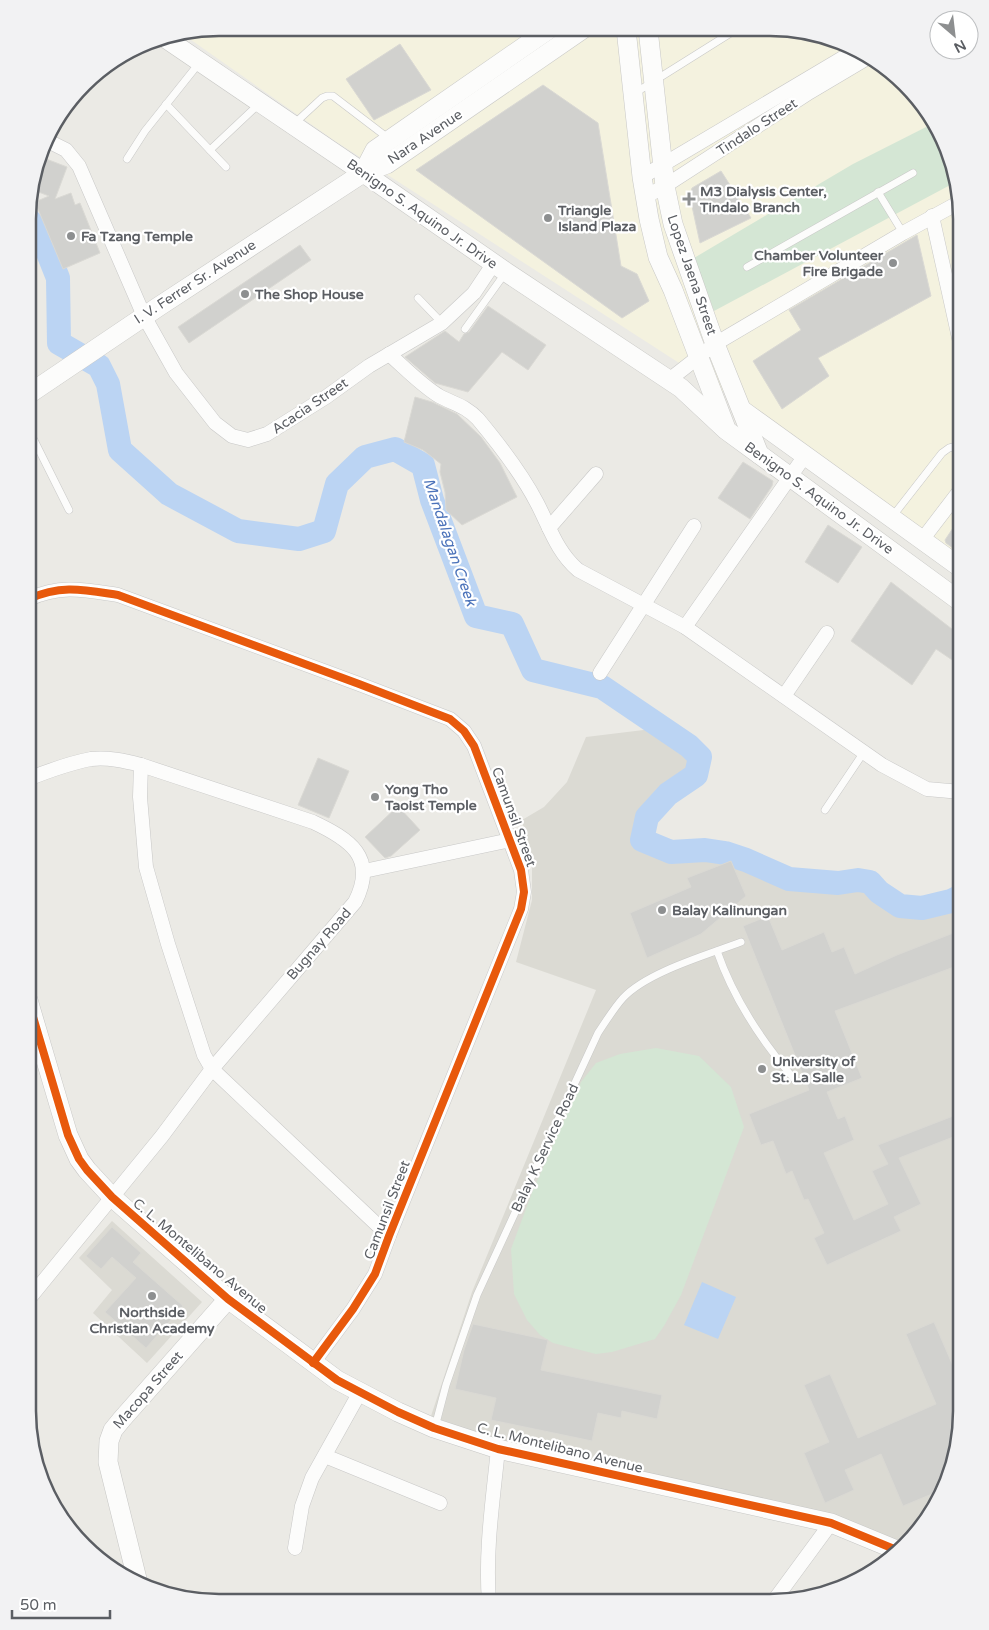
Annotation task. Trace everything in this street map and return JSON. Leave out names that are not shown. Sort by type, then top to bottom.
[{"type":"street","name":"Nara Avenue","points":[[363,172],[375,150],[539,36]]},
{"type":"street","name":"Nara Avenue","points":[[363,172],[388,164],[573,36]]},
{"type":"street","name":"Lopez Jaena Street","points":[[627,36],[648,220],[658,257],[673,290],[726,430]]},
{"type":"street","name":"Lopez Jaena Street","points":[[649,36],[665,186],[672,224],[715,344],[759,454]]},
{"type":"street","name":"Benigno S. Aquino Jr. Drive","points":[[171,42],[363,172],[500,268],[675,384],[726,430],[953,596]]},
{"type":"street","name":"Tindalo Street","points":[[645,197],[665,186],[807,87],[850,55]]},
{"type":"street","points":[[507,58],[518,73]]},
{"type":"street","name":"Tindalo Street","points":[[642,177],[807,87],[861,61]]},
{"type":"street","points":[[466,86],[477,101]]},
{"type":"street","name":"Acacia Street","points":[[53,143],[66,150],[79,166],[144,316],[176,373],[215,423],[232,436],[248,440],[267,434],[389,354],[442,322],[500,268]]},
{"type":"street","name":"I. V. Ferrer Sr. Avenue","points":[[36,389],[363,172]]},
{"type":"street","points":[[675,384],[698,356],[715,344],[952,206]]},
{"type":"street","points":[[932,216],[953,308]]},
{"type":"street","points":[[673,290],[693,282]]},
{"type":"street","points":[[389,354],[438,395],[460,405],[477,418],[520,476],[536,502],[562,554],[578,570],[685,627],[882,765],[927,789],[953,793]]},
{"type":"street","name":"Benigno S. Aquino Jr. Drive","points":[[675,384],[712,393],[741,410],[953,562]]},
{"type":"street","points":[[685,627],[804,457]]},
{"type":"street","points":[[549,528],[596,474]]},
{"type":"street","points":[[922,540],[953,499]]},
{"type":"street","points":[[600,672],[694,526]]},
{"type":"street","name":"Camunsil Street","points":[[36,597],[58,589],[84,590],[118,595],[341,677],[450,720],[464,731],[474,746],[521,870],[524,892],[521,909],[375,1274],[354,1309],[313,1364]]},
{"type":"street","points":[[784,696],[827,633]]},
{"type":"street","points":[[36,776],[92,759],[118,760],[141,765],[313,822],[337,834],[356,850],[364,871],[510,840]]},
{"type":"street","points":[[141,765],[140,797],[146,867],[168,944],[204,1055],[212,1070],[389,1236]]},
{"type":"street","name":"Bugnay Road","points":[[36,1290],[162,1136],[212,1070],[356,902],[362,889],[364,871]]},
{"type":"street","name":"C. L. Montelibano Avenue","points":[[36,1026],[73,1149],[87,1170],[112,1197],[228,1299],[313,1364],[398,1412],[434,1428],[498,1449],[831,1524],[891,1547]]},
{"type":"street","name":"Macopa Street","points":[[135,1573],[108,1462],[109,1441],[113,1430],[122,1419],[228,1299]]},
{"type":"street","points":[[296,1548],[302,1506],[312,1478],[360,1392]]},
{"type":"street","points":[[488,1594],[491,1513],[498,1449]]},
{"type":"street","points":[[325,1456],[440,1504]]},
{"type":"street","points":[[780,1593],[831,1524]]},
{"type":"lane","points":[[632,94],[726,36]]},
{"type":"lane","points":[[127,159],[145,131],[200,62]]},
{"type":"lane","points":[[293,125],[322,98],[333,96],[390,139]]},
{"type":"lane","points":[[210,150],[260,102]]},
{"type":"lane","points":[[166,104],[226,167]]},
{"type":"lane","points":[[747,267],[913,173]]},
{"type":"lane","points":[[878,192],[903,233]]},
{"type":"lane","points":[[465,328],[500,268]]},
{"type":"lane","points":[[418,298],[442,322]]},
{"type":"lane","points":[[36,444],[69,510]]},
{"type":"lane","points":[[891,518],[942,453],[953,447]]},
{"type":"lane","points":[[825,810],[864,752]]},
{"type":"lane","name":"Balay K Service Road","points":[[434,1428],[446,1385],[477,1295],[598,1033],[624,998],[644,982],[675,967],[741,942]]},
{"type":"lane","points":[[717,951],[724,971],[758,1033],[777,1060],[796,1081]]},
{"type":"shaded area","points":[[220,36],[769,36],[817,42],[851,55],[871,67],[899,90],[915,108],[934,138],[947,172],[953,220],[953,559],[794,437],[335,141],[190,39]]},
{"type":"shaded area","name":"University of St. La Salle","points":[[660,728],[689,746],[700,757],[696,775],[668,794],[647,817],[642,840],[671,852],[705,850],[725,853],[789,879],[838,883],[858,880],[870,882],[879,892],[900,906],[922,908],[953,900],[953,1410],[951,1434],[947,1458],[934,1492],[915,1522],[898,1541],[820,1513],[473,1434],[431,1416],[472,1292],[596,990],[516,962],[532,900],[532,868],[522,820],[544,807],[567,782],[586,737]]},
{"type":"shaded area","name":"Northside Christian Academy","points":[[112,1221],[202,1302],[147,1363],[93,1313],[112,1290],[79,1258]]},
{"type":"green space","points":[[927,126],[939,149],[949,186],[714,311],[694,258],[853,164]]},
{"type":"green space","points":[[656,1048],[699,1056],[731,1087],[744,1127],[681,1295],[655,1339],[612,1352],[596,1354],[553,1343],[540,1335],[527,1320],[514,1294],[511,1249],[533,1190],[581,1082],[596,1063],[620,1054]]},
{"type":"water","points":[[702,1282],[736,1297],[718,1339],[684,1325]]},
{"type":"building","points":[[400,44],[431,90],[374,120],[346,79]]},
{"type":"building","name":"Triangle Island Plaza","points":[[543,85],[598,123],[621,266],[637,274],[649,301],[622,318],[416,170]]},
{"type":"building","name":"Fa Tzang Temple","points":[[47,159],[67,167],[55,199],[71,193],[75,205],[80,203],[100,253],[63,269],[37,207],[38,201],[49,196],[39,192]]},
{"type":"building","points":[[721,171],[751,218],[700,243],[690,197],[692,188]]},
{"type":"building","name":"Chamber Volunteer Fire Brigade","points":[[917,235],[931,296],[818,358],[829,376],[782,409],[753,361],[801,330],[789,310]]},
{"type":"building","name":"The Shop House","points":[[300,245],[311,260],[189,343],[178,327]]},
{"type":"building","points":[[488,306],[546,345],[528,370],[502,352],[468,392],[435,383],[405,357],[445,331],[459,342],[464,334],[469,332]]},
{"type":"building","points":[[415,397],[432,402],[457,414],[481,437],[500,463],[517,497],[462,525],[446,510],[445,492],[440,472],[441,464],[423,450],[404,442]]},
{"type":"building","points":[[743,462],[773,481],[772,486],[750,519],[718,498]]},
{"type":"building","points":[[828,525],[862,547],[838,583],[805,562]]},
{"type":"building","points":[[953,528],[953,548],[945,540]]},
{"type":"building","points":[[891,582],[953,630],[953,661],[936,649],[912,685],[851,641]]},
{"type":"building","points":[[318,758],[349,771],[329,818],[298,805]]},
{"type":"building","points":[[398,806],[420,830],[391,856],[385,858],[365,837]]},
{"type":"building","name":"Balay Kalinungan","points":[[731,861],[746,896],[701,934],[647,958],[630,913],[691,887],[687,878]]},
{"type":"building","points":[[768,916],[782,950],[824,932],[832,952],[844,947],[855,974],[953,933],[953,967],[835,1011],[862,1078],[827,1092],[838,1119],[845,1116],[854,1140],[824,1153],[854,1220],[888,1204],[872,1171],[888,1164],[878,1145],[953,1116],[953,1137],[899,1158],[921,1204],[894,1217],[901,1231],[827,1265],[814,1238],[824,1233],[808,1199],[804,1200],[792,1171],[786,1174],[773,1141],[761,1145],[749,1114],[809,1090],[743,926]]},
{"type":"building","points":[[112,1227],[141,1253],[133,1262],[183,1306],[146,1348],[105,1312],[136,1278],[112,1257],[101,1269],[86,1256]]},
{"type":"building","points":[[934,1322],[953,1366],[951,1434],[947,1458],[934,1492],[903,1506],[881,1454],[845,1470],[854,1490],[825,1503],[804,1453],[829,1442],[804,1385],[830,1374],[858,1438],[936,1404],[906,1334]]},
{"type":"building","points":[[473,1324],[548,1340],[541,1370],[662,1395],[657,1419],[622,1411],[621,1418],[598,1413],[592,1441],[491,1420],[496,1398],[455,1389],[464,1350]]},
{"type":"waterway","name":"Mandalagan Creek","points":[[36,228],[40,233],[58,278],[59,343],[99,366],[108,384],[120,450],[169,494],[238,531],[299,539],[324,531],[337,484],[365,457],[395,449],[423,465],[432,500],[476,616],[512,624],[533,670],[602,687],[689,746],[700,757],[696,775],[668,794],[647,817],[642,840],[671,852],[705,850],[725,853],[789,879],[838,883],[858,880],[870,882],[879,892],[900,906],[922,908],[953,900]]},
{"type":"cycle path","points":[[36,596],[63,590],[84,590],[118,595],[450,719],[464,731],[474,746],[521,870],[524,892],[521,909],[375,1274],[353,1309],[313,1363]]},
{"type":"cycle path","points":[[36,1027],[68,1135],[79,1159],[87,1170],[112,1197],[228,1299],[337,1380],[398,1412],[434,1428],[498,1449],[831,1523],[891,1548]]},
{"type":"place","name":"M3 Dialysis Center, Tindalo Branch","points":[[689,199]]},
{"type":"place","name":"Triangle Island Plaza","points":[[548,218]]},
{"type":"place","name":"Fa Tzang Temple","points":[[71,236]]},
{"type":"place","name":"Chamber Volunteer Fire Brigade","points":[[893,263]]},
{"type":"place","name":"The Shop House","points":[[245,294]]},
{"type":"place","name":"Yong Tho Taoist Temple","points":[[375,797]]},
{"type":"place","name":"Balay Kalinungan","points":[[662,910]]},
{"type":"place","name":"University of St. La Salle","points":[[762,1069]]},
{"type":"place","name":"Northside Christian Academy","points":[[152,1296]]}]
